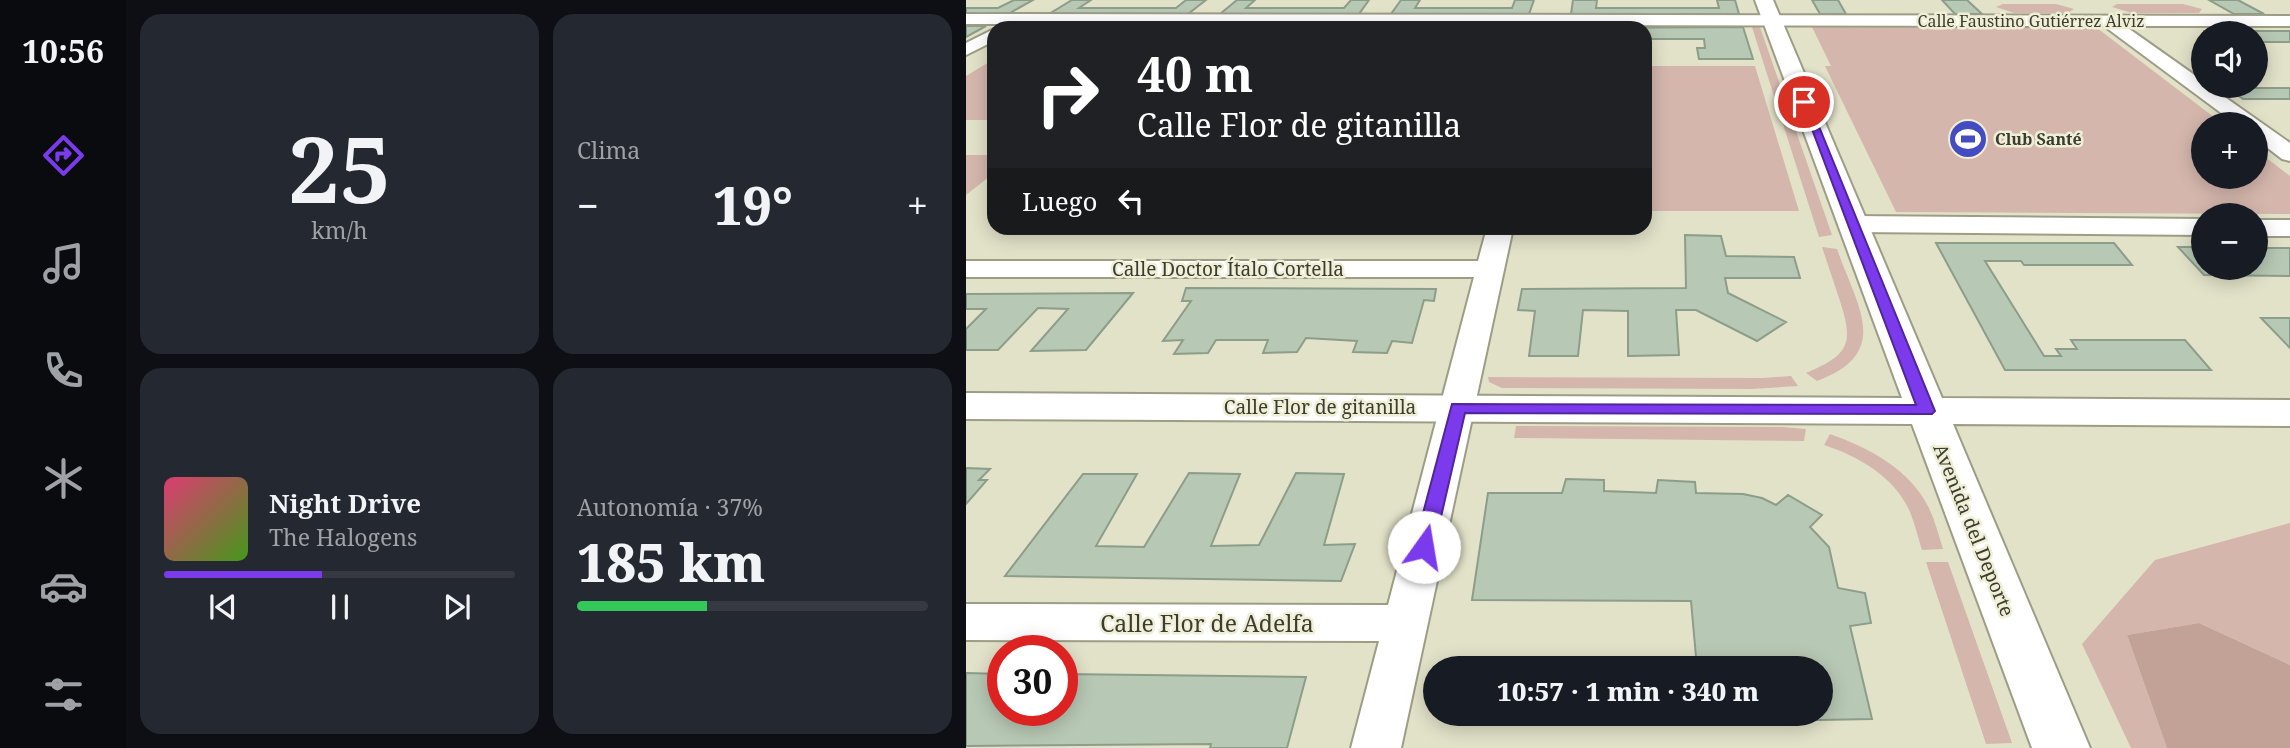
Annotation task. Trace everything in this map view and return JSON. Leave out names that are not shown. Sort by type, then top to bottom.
[{"type":"street","points":[[1197,20],[1222,0]]},
{"type":"street","points":[[1370,20],[1386,0]]},
{"type":"street","points":[[1549,21],[1554,0]]},
{"type":"street","points":[[1016,21],[1045,4]]},
{"type":"street","name":"Calle Faustino Gutiérrez Alviz","points":[[1595,21],[1768,10],[2108,21],[2290,21]]},
{"type":"street","name":"Avenida del Deporte","points":[[1768,10],[2061,748]]},
{"type":"street","name":"Calle Faustino Gutiérrez Alviz","points":[[966,19],[987,21]]},
{"type":"street","name":"Calle Faustino Gutiérrez Alviz","points":[[1150,21],[1414,21]]},
{"type":"street","points":[[2108,21],[2233,112]]},
{"type":"street","points":[[966,50],[987,38]]},
{"type":"street","points":[[2268,129],[2290,130]]},
{"type":"street","points":[[2268,138],[2290,154]]},
{"type":"street","points":[[1853,224],[2191,227]]},
{"type":"street","points":[[2268,228],[2290,228]]},
{"type":"street","points":[[1376,748],[1498,235]]},
{"type":"street","name":"Calle Doctor Ítalo Cortella","points":[[966,269],[1490,269]]},
{"type":"street","name":"Calle Flor de gitanilla","points":[[966,406],[2290,413]]},
{"type":"street","name":"Calle Flor de Adelfa","points":[[966,622],[1406,623]]},
{"type":"shaded area","points":[[2003,4],[2056,4],[2074,9],[2068,13],[2014,13],[1996,7]]},
{"type":"shaded area","points":[[2117,4],[2183,4],[2202,9],[2199,13],[2132,13],[2112,7]]},
{"type":"shaded area","points":[[1751,24],[1760,27],[1832,235],[1819,237]]},
{"type":"shaded area","points":[[1812,27],[2097,28],[2207,112],[2191,112],[2191,189],[2268,189],[2268,159],[2290,176],[2290,214],[2268,214],[2268,203],[2191,203],[2191,213],[1896,212],[1825,66],[1831,66]]},
{"type":"shaded area","points":[[987,63],[987,120],[966,120],[966,76]]},
{"type":"shaded area","points":[[1652,66],[1755,66],[1799,211],[1652,211]]},
{"type":"shaded area","points":[[966,155],[987,155],[987,178],[966,195]]},
{"type":"shaded area","points":[[1822,247],[1837,249],[1860,308],[1863,326],[1862,342],[1855,357],[1840,370],[1817,381],[1806,373],[1839,354],[1847,338],[1844,316]]},
{"type":"shaded area","points":[[1791,376],[1798,386],[1752,389],[1502,388],[1489,382],[1488,377],[1763,378]]},
{"type":"shaded area","points":[[1516,426],[1806,429],[1804,441],[1514,438]]},
{"type":"shaded area","points":[[1830,434],[1873,453],[1911,482],[1929,508],[1943,549],[1922,550],[1910,512],[1895,488],[1862,462],[1824,445]]},
{"type":"shaded area","points":[[2290,523],[2290,665],[2199,623],[2127,635],[2167,748],[2131,748],[2082,644],[2155,560]]},
{"type":"shaded area","points":[[1926,562],[1948,562],[2012,743],[1986,744]]},
{"type":"shaded area","points":[[2199,623],[2290,665],[2290,748],[2167,748],[2127,635]]},
{"type":"building","points":[[1014,0],[1033,0],[1008,14],[966,14],[966,8],[998,8]]},
{"type":"building","points":[[1072,0],[1091,0],[1079,8],[1176,8],[1186,0],[1206,0],[1188,14],[1049,14]]},
{"type":"building","points":[[1237,0],[1255,0],[1246,8],[1344,8],[1351,0],[1369,0],[1359,14],[1220,14]]},
{"type":"building","points":[[1401,0],[1420,0],[1415,8],[1512,8],[1515,0],[1534,0],[1529,14],[1391,14]]},
{"type":"building","points":[[1573,0],[1597,0],[1596,8],[1719,8],[1717,0],[1735,0],[1739,14],[1571,14]]},
{"type":"building","points":[[1812,0],[1838,0],[1846,14],[1820,14]]},
{"type":"building","points":[[1942,0],[1967,0],[1982,14],[1955,14]]},
{"type":"building","points":[[2209,0],[2238,0],[2264,14],[2234,14]]},
{"type":"building","points":[[966,26],[986,26],[966,37]]},
{"type":"building","points":[[1743,27],[1753,59],[1699,59],[1697,48],[1705,48],[1704,39],[1652,39],[1652,28]]},
{"type":"building","points":[[2268,31],[2290,31],[2290,42],[2268,42]]},
{"type":"building","points":[[2268,88],[2290,88],[2290,99],[2243,99],[2268,98]]},
{"type":"building","points":[[1685,235],[1721,236],[1726,256],[1794,257],[1800,278],[1725,278],[1728,293],[1786,322],[1757,341],[1696,310],[1676,310],[1679,355],[1628,356],[1628,311],[1583,310],[1578,356],[1529,356],[1535,311],[1518,310],[1522,289],[1686,288]]},
{"type":"building","points":[[1936,243],[2114,243],[2132,265],[2024,265],[2021,261],[1985,261],[2044,356],[2061,356],[2056,349],[2077,349],[2071,340],[2185,340],[2211,370],[2005,370]]},
{"type":"building","points":[[2178,247],[2191,247],[2191,261]]},
{"type":"building","points":[[2268,248],[2290,248],[2290,276],[2268,276]]},
{"type":"building","points":[[1186,288],[1436,289],[1434,301],[1424,300],[1412,343],[1392,341],[1387,353],[1353,352],[1357,341],[1306,338],[1297,352],[1263,353],[1268,340],[1216,340],[1208,353],[1174,354],[1183,340],[1163,341],[1191,301],[1182,301]]},
{"type":"building","points":[[1133,293],[1086,350],[1031,351],[1068,309],[1038,308],[998,350],[966,350],[966,329],[986,309],[966,309],[966,294]]},
{"type":"building","points":[[2261,318],[2290,318],[2290,348]]},
{"type":"building","points":[[966,468],[990,469],[979,480],[987,480],[966,504]]},
{"type":"building","points":[[1189,473],[1240,474],[1211,546],[1259,545],[1296,473],[1344,474],[1324,545],[1355,544],[1341,581],[1005,576],[1083,474],[1137,474],[1096,546],[1144,547]]},
{"type":"building","points":[[1566,479],[1604,480],[1604,491],[1656,493],[1658,480],[1695,482],[1696,493],[1743,494],[1762,498],[1776,505],[1788,495],[1822,515],[1810,527],[1829,547],[1838,588],[1865,593],[1871,623],[1850,626],[1872,719],[1833,720],[1833,656],[1696,656],[1691,601],[1472,600],[1488,493],[1562,493]]},
{"type":"building","points":[[966,673],[987,674],[987,726],[1078,726],[1078,674],[1306,677],[1287,748],[1210,748],[1211,744],[966,746]]},
{"type":"place","name":"Club Santé","points":[[1968,139]]},
{"type":"route","points":[[1424,547],[1457,407],[1926,411],[1804,102]]}]
